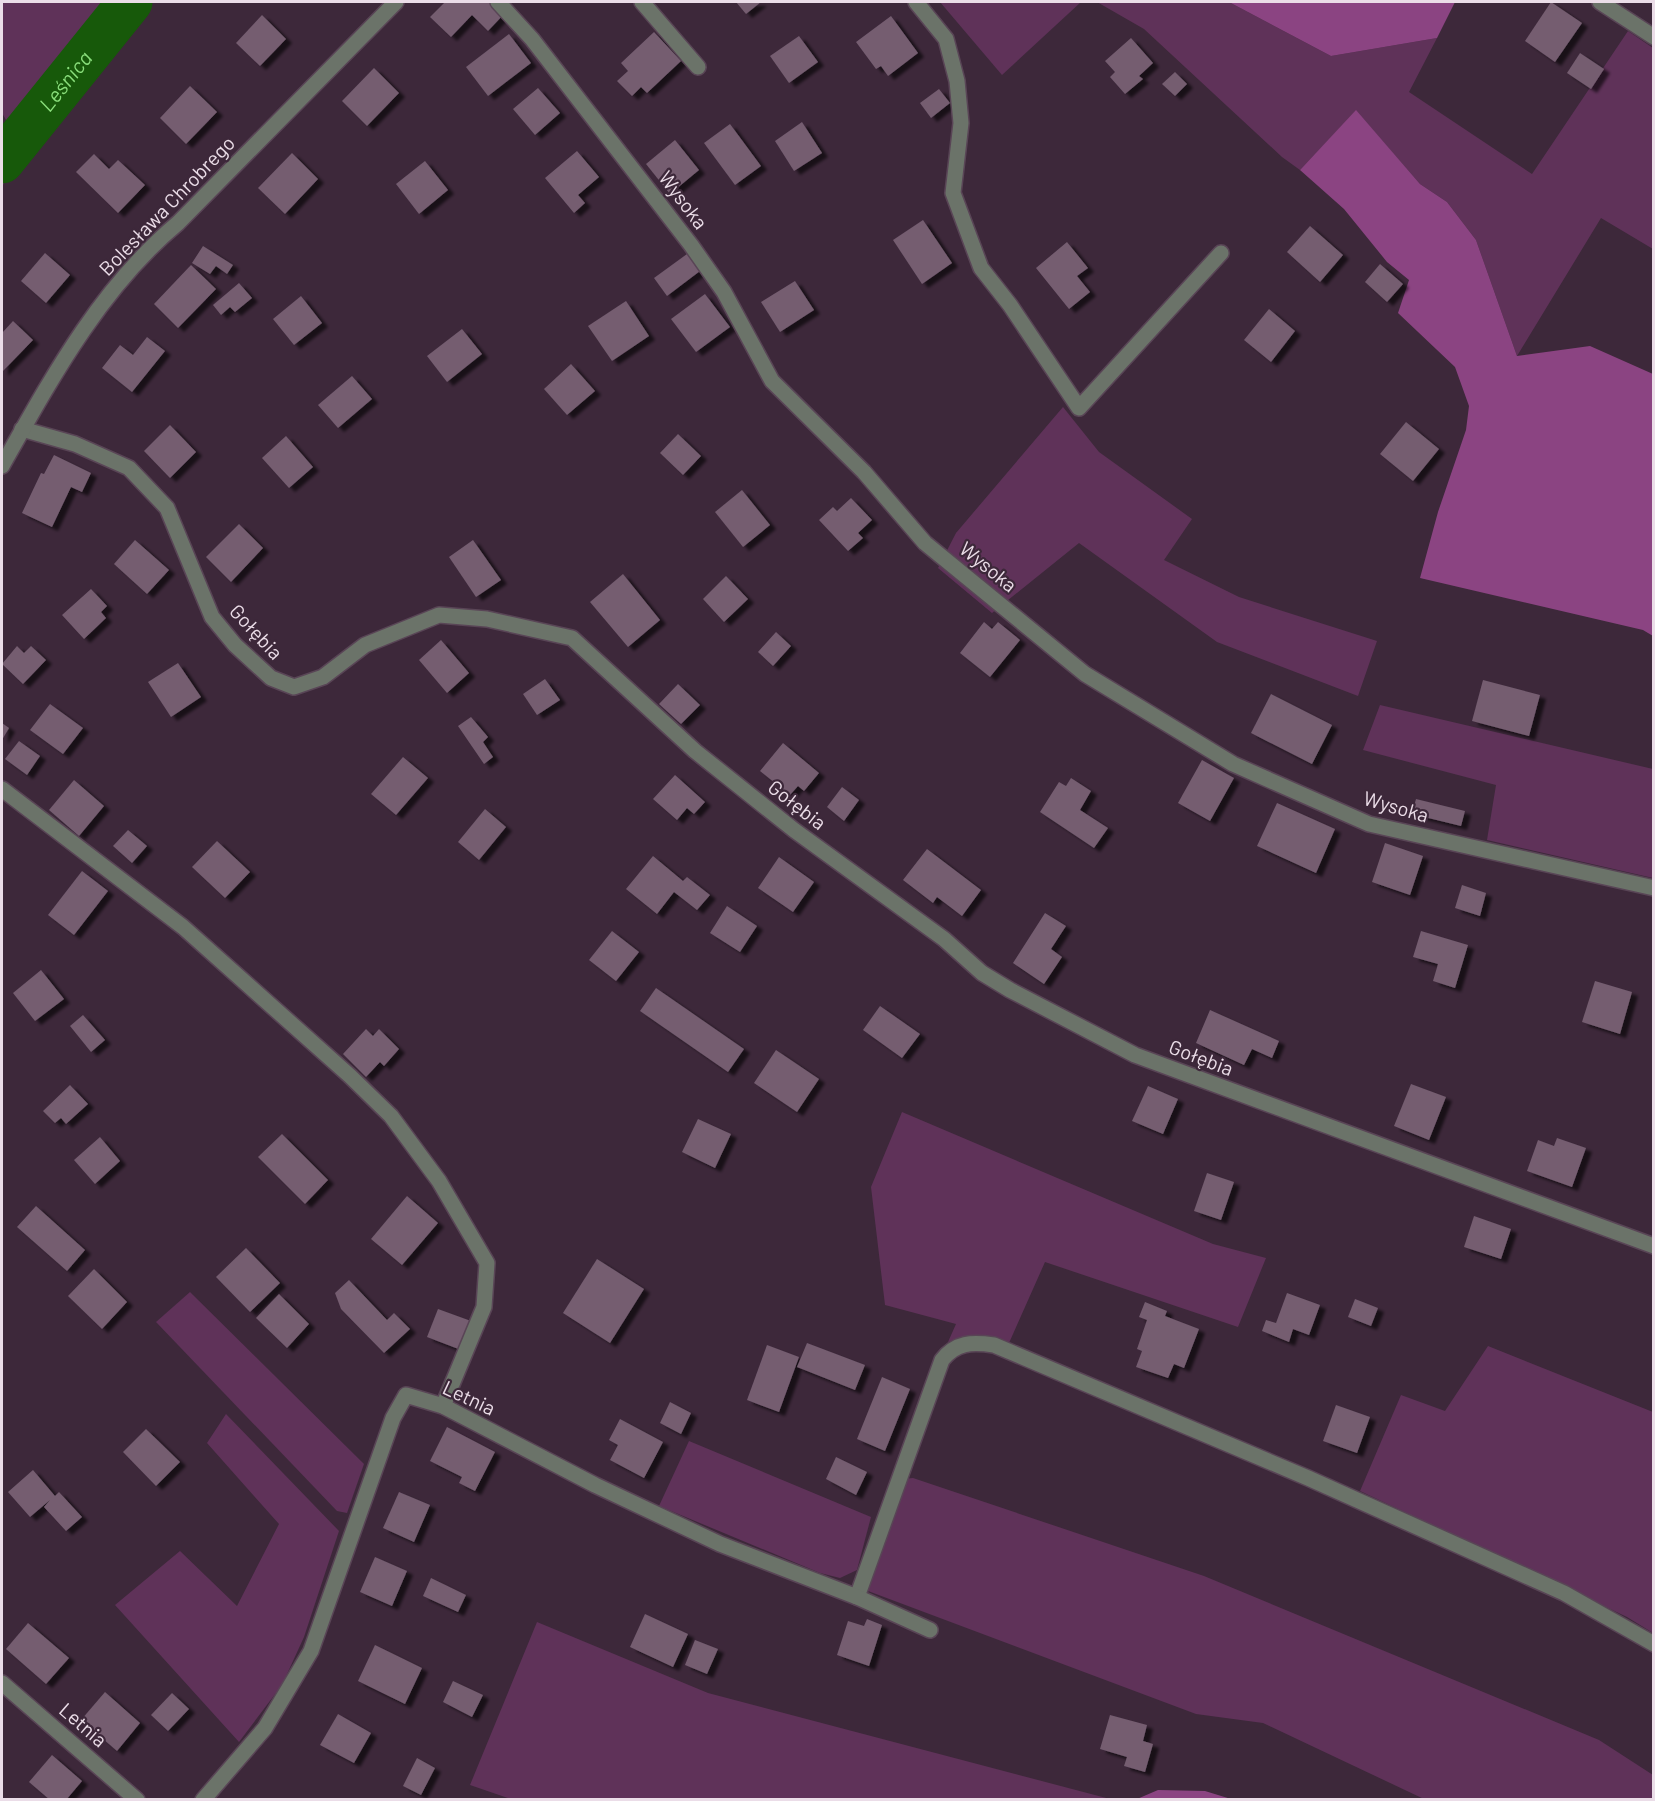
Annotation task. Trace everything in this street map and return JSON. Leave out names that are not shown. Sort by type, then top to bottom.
[{"type":"street","name":"Bolesława Chrobrego","points":[[2,466],[68,352],[93,316],[160,238],[178,223],[396,2]]},
{"type":"street","name":"Wysoka","points":[[498,2],[532,39],[691,245],[724,292],[772,381],[864,472],[925,543],[1085,674],[1233,764],[1369,824],[1653,888]]},
{"type":"street","points":[[642,2],[698,67]]},
{"type":"street","points":[[916,2],[946,39],[957,81],[961,123],[953,193],[981,268],[1010,305],[1079,408],[1221,253]]},
{"type":"street","points":[[1600,2],[1653,36]]},
{"type":"street","name":"Gołębia","points":[[22,429],[75,444],[129,468],[167,508],[212,617],[235,645],[271,678],[294,687],[323,677],[365,645],[439,615],[487,619],[572,638],[695,751],[794,830],[944,939],[982,973],[1010,990],[1135,1055],[1370,1144],[1653,1246]]},
{"type":"street","points":[[2,789],[183,927],[350,1076],[391,1116],[440,1181],[487,1263],[484,1307],[443,1406]]},
{"type":"street","points":[[857,1597],[942,1360],[958,1345],[981,1343],[994,1346],[1308,1478],[1564,1593],[1653,1644]]},
{"type":"street","name":"Letnia","points":[[202,1800],[265,1728],[311,1651],[377,1463],[406,1395],[443,1406],[652,1513],[720,1544],[857,1597],[930,1630]]},
{"type":"street","name":"Letnia","points":[[2,1683],[137,1800]]},
{"type":"shaded area","points":[[2,2],[147,2],[2,186],[2,136],[9,125],[2,113]]},
{"type":"shaded area","points":[[940,2],[1081,2],[1002,75]]},
{"type":"shaded area","points":[[1097,2],[1229,2],[1331,56],[1437,38],[1409,92],[1532,174],[1628,31],[1653,48],[1653,249],[1601,218],[1517,356],[1476,240],[1447,202],[1420,184],[1356,111],[1300,170],[1282,157],[1144,29]]},
{"type":"shaded area","points":[[1229,2],[1455,2],[1437,38],[1331,56]]},
{"type":"shaded area","points":[[1356,110],[1420,184],[1447,202],[1476,240],[1517,356],[1590,346],[1653,374],[1653,636],[1643,630],[1420,578],[1438,512],[1466,430],[1469,406],[1455,367],[1398,313],[1409,280],[1387,262],[1344,209],[1300,170]]},
{"type":"shaded area","points":[[1063,407],[1099,452],[1192,519],[1164,560],[1239,597],[1377,641],[1358,696],[1217,642],[1079,543],[992,613],[938,568],[956,533]]},
{"type":"shaded area","points":[[1380,705],[1653,769],[1653,878],[1487,840],[1496,785],[1363,750]]},
{"type":"shaded area","points":[[902,1112],[1213,1244],[1266,1258],[1238,1327],[1045,1262],[1009,1343],[973,1336],[948,1342],[956,1324],[885,1305],[871,1187]]},
{"type":"shaded area","points":[[190,1292],[364,1464],[347,1513],[337,1511],[156,1322]]},
{"type":"shaded area","points":[[1488,1346],[1653,1412],[1653,1633],[1627,1617],[1360,1491],[1401,1395],[1445,1411]]},
{"type":"shaded area","points":[[226,1414],[339,1531],[304,1637],[282,1685],[239,1742],[115,1605],[180,1551],[237,1606],[279,1524],[207,1443]]},
{"type":"shaded area","points":[[689,1441],[871,1517],[857,1570],[840,1578],[820,1573],[659,1506]]},
{"type":"shaded area","points":[[913,1478],[1204,1576],[1599,1740],[1653,1775],[1653,1799],[1424,1799],[1263,1723],[1196,1714],[868,1591],[903,1479]]},
{"type":"shaded area","points":[[537,1622],[708,1693],[1110,1799],[511,1799],[470,1785]]},
{"type":"shaded area","points":[[1158,1790],[1205,1791],[1231,1799],[1137,1799]]},
{"type":"building","points":[[445,2],[493,2],[505,13],[488,31],[472,15],[451,37],[430,17]]},
{"type":"building","points":[[736,2],[761,2],[746,14]]},
{"type":"building","points":[[1551,2],[1582,23],[1555,62],[1525,41]]},
{"type":"building","points":[[262,15],[286,39],[260,66],[236,43]]},
{"type":"building","points":[[891,16],[918,53],[888,76],[881,66],[876,69],[856,42]]},
{"type":"building","points":[[654,32],[681,61],[647,93],[641,87],[632,96],[617,81],[628,71],[621,63]]},
{"type":"building","points":[[509,34],[531,63],[488,96],[466,67]]},
{"type":"building","points":[[799,36],[818,62],[789,83],[770,56]]},
{"type":"building","points":[[1131,38],[1153,63],[1139,76],[1143,79],[1125,94],[1110,77],[1115,72],[1105,61]]},
{"type":"building","points":[[1580,53],[1604,69],[1591,89],[1567,73]]},
{"type":"building","points":[[374,68],[399,93],[367,126],[342,101]]},
{"type":"building","points":[[1175,72],[1187,84],[1175,96],[1162,84]]},
{"type":"building","points":[[190,86],[217,112],[186,144],[160,118]]},
{"type":"building","points":[[538,88],[560,113],[535,135],[513,109]]},
{"type":"building","points":[[939,89],[950,103],[931,118],[920,103]]},
{"type":"building","points":[[802,122],[822,153],[794,171],[775,141]]},
{"type":"building","points":[[730,124],[761,166],[735,185],[704,143]]},
{"type":"building","points":[[675,140],[699,170],[670,194],[646,164]]},
{"type":"building","points":[[577,151],[599,177],[578,195],[585,203],[574,213],[545,178]]},
{"type":"building","points":[[292,153],[318,179],[285,214],[258,188]]},
{"type":"building","points":[[94,154],[109,169],[118,160],[145,185],[118,213],[76,172]]},
{"type":"building","points":[[425,161],[448,190],[419,214],[396,184]]},
{"type":"building","points":[[923,220],[952,263],[922,284],[893,240]]},
{"type":"building","points":[[1310,226],[1343,255],[1320,282],[1287,252]]},
{"type":"building","points":[[1067,242],[1088,268],[1077,276],[1090,292],[1069,309],[1036,268]]},
{"type":"building","points":[[203,246],[233,265],[227,274],[216,266],[210,274],[192,263]]},
{"type":"building","points":[[45,253],[70,275],[46,303],[21,281]]},
{"type":"building","points":[[687,254],[700,271],[667,296],[654,278]]},
{"type":"building","points":[[1380,264],[1403,284],[1387,302],[1365,282]]},
{"type":"building","points":[[191,265],[216,289],[178,328],[154,304]]},
{"type":"building","points":[[795,281],[814,310],[780,332],[761,302]]},
{"type":"building","points":[[239,283],[252,298],[235,312],[230,307],[221,315],[213,305]]},
{"type":"building","points":[[705,294],[730,327],[696,352],[671,319]]},
{"type":"building","points":[[301,296],[322,323],[294,345],[273,319]]},
{"type":"building","points":[[626,301],[649,336],[612,361],[588,326]]},
{"type":"building","points":[[1269,309],[1295,331],[1271,362],[1244,340]]},
{"type":"building","points":[[13,321],[33,340],[2,372],[2,333]]},
{"type":"building","points":[[462,329],[482,354],[447,382],[427,356]]},
{"type":"building","points":[[147,337],[165,351],[132,392],[102,368],[120,345],[133,355]]},
{"type":"building","points":[[571,364],[595,391],[567,415],[544,389]]},
{"type":"building","points":[[352,376],[372,399],[338,428],[318,405]]},
{"type":"building","points":[[1406,422],[1439,449],[1413,481],[1380,454]]},
{"type":"building","points":[[170,425],[196,452],[170,478],[144,451]]},
{"type":"building","points":[[678,434],[701,456],[683,475],[660,453]]},
{"type":"building","points":[[286,436],[313,467],[289,488],[262,458]]},
{"type":"building","points":[[54,455],[91,473],[82,492],[71,487],[52,527],[22,513],[41,473],[44,474]]},
{"type":"building","points":[[742,490],[770,525],[743,547],[715,512]]},
{"type":"building","points":[[851,498],[872,520],[858,533],[863,538],[848,551],[819,520],[833,507],[837,511]]},
{"type":"building","points":[[239,524],[263,548],[231,582],[206,557]]},
{"type":"building","points":[[135,540],[169,570],[147,594],[114,564]]},
{"type":"building","points":[[473,540],[501,580],[476,597],[449,557]]},
{"type":"building","points":[[623,574],[660,620],[628,647],[590,602]]},
{"type":"building","points":[[726,576],[748,599],[724,622],[703,599]]},
{"type":"building","points":[[91,589],[107,606],[101,612],[106,618],[84,639],[62,615]]},
{"type":"building","points":[[984,622],[992,629],[998,622],[1020,640],[990,677],[960,653]]},
{"type":"building","points":[[776,632],[791,646],[773,666],[758,652]]},
{"type":"building","points":[[441,640],[469,673],[447,693],[419,660]]},
{"type":"building","points":[[17,646],[24,653],[31,646],[46,660],[23,684],[2,664]]},
{"type":"building","points":[[178,663],[201,697],[171,717],[148,682]]},
{"type":"building","points":[[545,679],[560,700],[537,715],[523,694]]},
{"type":"building","points":[[1483,680],[1540,695],[1529,736],[1472,721]]},
{"type":"building","points":[[678,684],[700,705],[681,724],[659,704]]},
{"type":"building","points":[[1271,694],[1332,725],[1312,764],[1251,733]]},
{"type":"building","points":[[50,704],[83,728],[63,754],[30,730]]},
{"type":"building","points":[[471,717],[488,737],[483,742],[493,757],[484,764],[458,726]]},
{"type":"building","points":[[2,723],[9,728],[2,740]]},
{"type":"building","points":[[19,741],[40,756],[27,775],[5,759]]},
{"type":"building","points":[[783,743],[819,773],[804,791],[798,786],[790,795],[760,771]]},
{"type":"building","points":[[403,757],[428,778],[396,815],[371,794]]},
{"type":"building","points":[[1202,760],[1234,778],[1210,821],[1178,803]]},
{"type":"building","points":[[675,775],[705,802],[694,814],[687,808],[677,820],[653,799]]},
{"type":"building","points":[[1071,778],[1091,791],[1080,810],[1108,828],[1094,848],[1040,812],[1059,782],[1066,786]]},
{"type":"building","points":[[74,780],[104,806],[79,836],[49,810]]},
{"type":"building","points":[[842,787],[859,800],[844,821],[827,807]]},
{"type":"building","points":[[1416,799],[1465,811],[1461,826],[1412,814]]},
{"type":"building","points":[[1277,803],[1335,829],[1316,873],[1257,846]]},
{"type":"building","points":[[485,809],[506,827],[479,860],[458,842]]},
{"type":"building","points":[[128,830],[147,846],[132,863],[113,846]]},
{"type":"building","points":[[217,841],[250,872],[225,898],[192,867]]},
{"type":"building","points":[[1385,843],[1423,856],[1410,895],[1372,882]]},
{"type":"building","points":[[927,849],[981,890],[962,916],[937,897],[933,903],[903,880]]},
{"type":"building","points":[[653,856],[683,881],[687,877],[710,895],[697,910],[674,892],[657,914],[626,889]]},
{"type":"building","points":[[779,857],[814,882],[793,912],[758,888]]},
{"type":"building","points":[[82,871],[108,891],[74,935],[48,915]]},
{"type":"building","points":[[1462,885],[1486,893],[1480,916],[1455,908]]},
{"type":"building","points":[[727,906],[757,926],[740,952],[710,933]]},
{"type":"building","points":[[1045,913],[1066,926],[1051,949],[1062,957],[1044,984],[1013,963]]},
{"type":"building","points":[[612,931],[639,952],[616,981],[589,960]]},
{"type":"building","points":[[1421,931],[1468,945],[1455,988],[1433,981],[1438,964],[1413,957]]},
{"type":"building","points":[[41,970],[64,999],[35,1021],[13,993]]},
{"type":"building","points":[[1595,981],[1632,992],[1620,1034],[1582,1022]]},
{"type":"building","points":[[656,988],[744,1049],[728,1072],[640,1011]]},
{"type":"building","points":[[880,1006],[920,1034],[902,1058],[863,1030]]},
{"type":"building","points":[[1210,1010],[1279,1041],[1272,1058],[1252,1049],[1244,1065],[1196,1043]]},
{"type":"building","points":[[83,1015],[105,1040],[91,1052],[70,1026]]},
{"type":"building","points":[[366,1029],[373,1036],[379,1029],[399,1049],[384,1066],[380,1062],[366,1077],[343,1054]]},
{"type":"building","points":[[776,1050],[819,1079],[797,1112],[754,1083]]},
{"type":"building","points":[[1411,1084],[1446,1097],[1429,1140],[1394,1126]]},
{"type":"building","points":[[70,1085],[88,1104],[66,1124],[61,1118],[55,1123],[43,1111]]},
{"type":"building","points":[[1148,1086],[1178,1099],[1163,1134],[1132,1121]]},
{"type":"building","points":[[698,1119],[731,1134],[715,1168],[682,1152]]},
{"type":"building","points":[[282,1134],[328,1180],[305,1204],[258,1157]]},
{"type":"building","points":[[100,1137],[120,1161],[95,1184],[74,1160]]},
{"type":"building","points":[[1557,1138],[1586,1148],[1572,1187],[1527,1171],[1538,1140],[1554,1146]]},
{"type":"building","points":[[1207,1173],[1234,1182],[1221,1220],[1194,1211]]},
{"type":"building","points":[[407,1196],[438,1223],[402,1265],[371,1239]]},
{"type":"building","points":[[36,1206],[85,1250],[67,1271],[17,1227]]},
{"type":"building","points":[[1474,1216],[1511,1229],[1501,1259],[1464,1247]]},
{"type":"building","points":[[246,1248],[280,1283],[250,1312],[216,1277]]},
{"type":"building","points":[[597,1259],[644,1289],[610,1343],[563,1313]]},
{"type":"building","points":[[94,1269],[127,1302],[102,1329],[68,1296]]},
{"type":"building","points":[[349,1280],[387,1320],[394,1313],[410,1329],[384,1353],[341,1309],[335,1293]]},
{"type":"building","points":[[1287,1293],[1320,1305],[1309,1335],[1293,1329],[1289,1342],[1262,1331],[1266,1320],[1276,1323]]},
{"type":"building","points":[[279,1294],[309,1324],[287,1348],[256,1318]]},
{"type":"building","points":[[1355,1299],[1378,1308],[1371,1326],[1348,1317]]},
{"type":"building","points":[[1145,1302],[1167,1311],[1165,1316],[1199,1329],[1184,1368],[1174,1364],[1168,1378],[1136,1367],[1142,1351],[1137,1349],[1147,1320],[1139,1317]]},
{"type":"building","points":[[438,1309],[471,1321],[461,1350],[427,1337]]},
{"type":"building","points":[[807,1343],[865,1365],[855,1390],[797,1367]]},
{"type":"building","points":[[767,1345],[799,1357],[779,1412],[747,1400]]},
{"type":"building","points":[[882,1377],[910,1389],[885,1451],[857,1439]]},
{"type":"building","points":[[670,1402],[691,1413],[681,1434],[660,1423]]},
{"type":"building","points":[[1336,1405],[1370,1417],[1357,1453],[1323,1441]]},
{"type":"building","points":[[620,1419],[663,1442],[644,1478],[610,1460],[618,1445],[609,1440]]},
{"type":"building","points":[[447,1427],[495,1452],[475,1491],[459,1483],[462,1477],[430,1461]]},
{"type":"building","points":[[146,1429],[180,1462],[156,1486],[123,1452]]},
{"type":"building","points":[[836,1457],[867,1472],[856,1495],[826,1479]]},
{"type":"building","points":[[33,1470],[55,1496],[59,1492],[82,1517],[66,1531],[44,1507],[50,1500],[30,1517],[8,1492]]},
{"type":"building","points":[[399,1492],[430,1505],[414,1542],[383,1528]]},
{"type":"building","points":[[375,1557],[407,1571],[392,1606],[360,1592]]},
{"type":"building","points":[[431,1578],[466,1595],[458,1612],[423,1596]]},
{"type":"building","points":[[645,1614],[688,1634],[673,1667],[630,1647]]},
{"type":"building","points":[[867,1619],[882,1625],[869,1666],[837,1655],[848,1621],[864,1626]]},
{"type":"building","points":[[28,1623],[69,1658],[46,1684],[6,1649]]},
{"type":"building","points":[[695,1640],[718,1649],[707,1674],[685,1665]]},
{"type":"building","points":[[375,1645],[422,1668],[405,1704],[358,1681]]},
{"type":"building","points":[[453,1681],[483,1695],[472,1717],[443,1702]]},
{"type":"building","points":[[105,1692],[140,1723],[117,1751],[81,1720]]},
{"type":"building","points":[[172,1693],[189,1709],[168,1731],[151,1715]]},
{"type":"building","points":[[338,1714],[371,1733],[354,1763],[320,1745]]},
{"type":"building","points":[[1110,1715],[1147,1725],[1143,1741],[1153,1744],[1145,1772],[1124,1766],[1127,1757],[1100,1749]]},
{"type":"building","points":[[52,1755],[82,1781],[66,1800],[50,1800],[29,1782]]},
{"type":"building","points":[[417,1758],[435,1768],[421,1795],[403,1786]]},
{"type":"waterway","name":"Leśnica","points":[[2,161],[130,2]]}]
